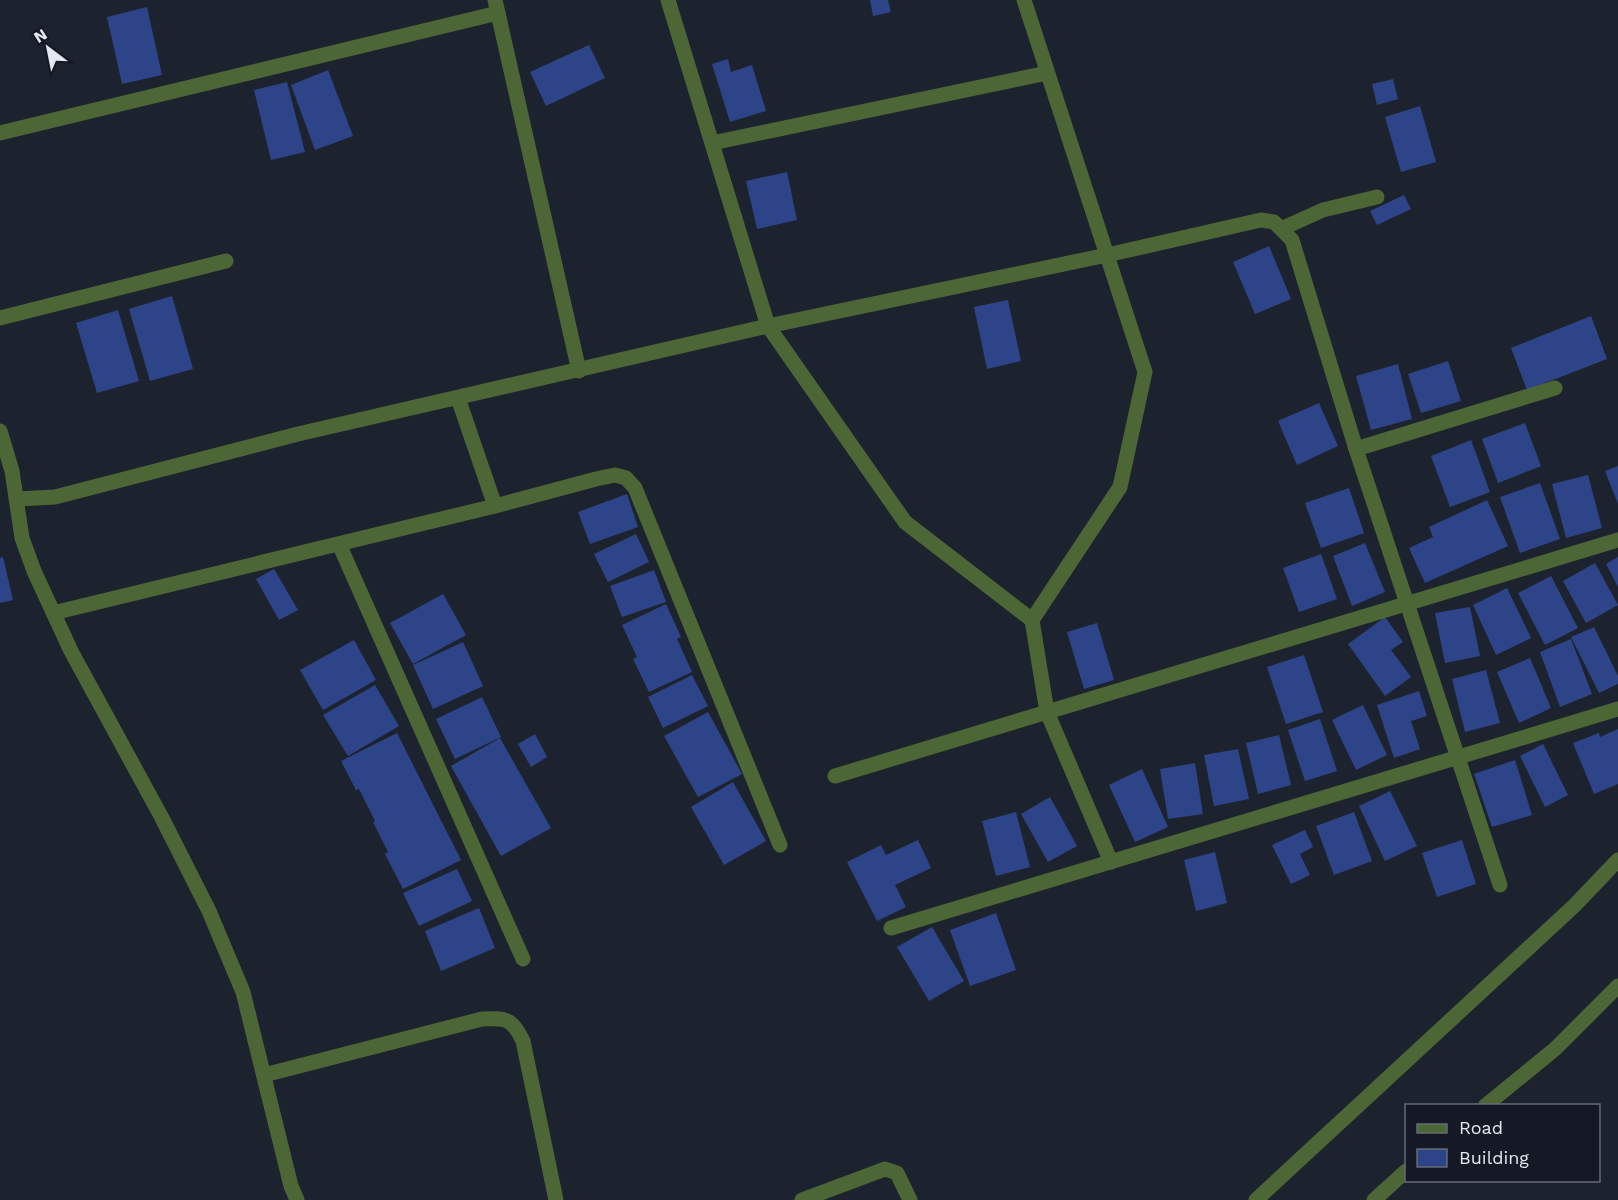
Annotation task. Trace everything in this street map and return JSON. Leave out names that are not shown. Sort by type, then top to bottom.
[{"type":"street","points":[[668,0],[768,326],[904,522],[1032,620]]},
{"type":"street","points":[[1024,0],[1145,372],[1120,487],[1032,620],[1047,712],[1111,862]]},
{"type":"street","points":[[0,133],[496,7],[579,371]]},
{"type":"street","points":[[712,143],[1047,73]]},
{"type":"street","points":[[1282,228],[1323,210],[1377,197]]},
{"type":"street","points":[[17,499],[55,496],[298,434],[768,326],[1107,255],[1261,220],[1274,222],[1292,240],[1356,449],[1500,885]]},
{"type":"street","points":[[0,318],[226,261]]},
{"type":"street","points":[[1356,449],[1555,388]]},
{"type":"street","points":[[458,398],[495,506]]},
{"type":"street","points":[[0,431],[17,499],[22,538],[53,613],[71,651],[162,818],[222,939],[243,992],[291,1186],[297,1200]]},
{"type":"street","points":[[53,613],[615,475],[626,478],[635,488],[780,845]]},
{"type":"street","points":[[835,776],[1618,540]]},
{"type":"street","points":[[339,544],[523,959]]},
{"type":"street","points":[[891,928],[1618,710]]},
{"type":"street","points":[[1256,1200],[1575,905],[1618,860]]},
{"type":"street","points":[[1487,1104],[1555,1049],[1618,986]]},
{"type":"street","points":[[264,1075],[482,1019],[501,1018],[515,1024],[523,1041],[556,1200]]},
{"type":"street","points":[[802,1200],[885,1169],[897,1173],[910,1200]]},
{"type":"street","points":[[1374,1200],[1405,1173]]},
{"type":"building","points":[[870,0],[888,0],[891,12],[873,16]]},
{"type":"building","points":[[147,7],[162,75],[122,84],[107,17]]},
{"type":"building","points":[[589,45],[605,78],[546,106],[530,72]]},
{"type":"building","points":[[728,59],[731,72],[752,65],[766,111],[730,122],[712,64]]},
{"type":"building","points":[[328,70],[353,136],[315,150],[291,85]]},
{"type":"building","points":[[1393,79],[1398,99],[1377,105],[1372,84]]},
{"type":"building","points":[[287,82],[305,152],[271,160],[254,90]]},
{"type":"building","points":[[1420,106],[1436,162],[1401,172],[1385,117]]},
{"type":"building","points":[[787,172],[797,220],[757,229],[746,181]]},
{"type":"building","points":[[1404,195],[1411,209],[1377,225],[1370,211]]},
{"type":"building","points":[[1269,246],[1291,299],[1255,314],[1233,262]]},
{"type":"building","points":[[172,296],[193,369],[150,381],[129,309]]},
{"type":"building","points":[[1008,300],[1021,361],[987,369],[974,307]]},
{"type":"building","points":[[118,310],[139,381],[97,393],[76,323]]},
{"type":"building","points":[[1591,316],[1607,359],[1527,390],[1511,348]]},
{"type":"building","points":[[1448,361],[1461,401],[1421,413],[1408,374]]},
{"type":"building","points":[[1398,364],[1412,419],[1371,430],[1356,376]]},
{"type":"building","points":[[1319,403],[1338,446],[1297,465],[1278,421]]},
{"type":"building","points":[[1525,423],[1541,466],[1498,483],[1482,439]]},
{"type":"building","points":[[1471,440],[1490,492],[1450,507],[1431,456]]},
{"type":"building","points":[[1618,466],[1618,504],[1605,471]]},
{"type":"building","points":[[1588,475],[1602,528],[1566,538],[1552,484]]},
{"type":"building","points":[[1540,483],[1560,539],[1520,553],[1500,497]]},
{"type":"building","points":[[1349,488],[1364,533],[1321,548],[1305,503]]},
{"type":"building","points":[[627,494],[638,527],[590,544],[578,512]]},
{"type":"building","points":[[1487,500],[1508,546],[1425,583],[1409,548],[1433,537],[1429,527]]},
{"type":"building","points":[[636,534],[649,562],[608,582],[594,554]]},
{"type":"building","points":[[1365,543],[1385,592],[1352,606],[1333,556]]},
{"type":"building","points":[[1321,554],[1337,599],[1299,612],[1283,568]]},
{"type":"building","points":[[3,557],[13,600],[0,603],[0,558]]},
{"type":"building","points":[[1618,557],[1618,587],[1606,564]]},
{"type":"building","points":[[1595,563],[1618,605],[1586,623],[1563,581]]},
{"type":"building","points":[[274,569],[298,610],[279,620],[256,579]]},
{"type":"building","points":[[654,570],[666,602],[622,617],[610,586]]},
{"type":"building","points":[[1551,576],[1578,628],[1545,645],[1518,593]]},
{"type":"building","points":[[1507,588],[1531,638],[1496,655],[1473,605]]},
{"type":"building","points":[[443,594],[466,635],[413,664],[390,623]]},
{"type":"building","points":[[666,604],[681,637],[677,639],[692,672],[649,692],[633,659],[637,657],[622,625]]},
{"type":"building","points":[[1470,607],[1480,656],[1445,663],[1435,613]]},
{"type":"building","points":[[1385,617],[1403,642],[1391,650],[1411,677],[1385,696],[1348,644]]},
{"type":"building","points":[[1097,623],[1114,680],[1084,689],[1067,632]]},
{"type":"building","points":[[1594,627],[1618,676],[1618,684],[1599,693],[1571,637]]},
{"type":"building","points":[[1571,639],[1592,694],[1560,707],[1540,652]]},
{"type":"building","points":[[354,640],[376,680],[323,710],[300,670]]},
{"type":"building","points":[[463,642],[483,686],[433,709],[413,665]]},
{"type":"building","points":[[1304,655],[1323,712],[1286,724],[1267,667]]},
{"type":"building","points":[[1530,658],[1551,708],[1519,723],[1497,672]]},
{"type":"building","points":[[1486,670],[1500,723],[1465,732],[1452,679]]},
{"type":"building","points":[[692,675],[708,706],[663,728],[648,697]]},
{"type":"building","points":[[375,685],[399,726],[348,756],[323,715]]},
{"type":"building","points":[[1419,691],[1427,716],[1411,721],[1420,749],[1394,758],[1377,705]]},
{"type":"building","points":[[482,697],[501,737],[455,759],[436,719]]},
{"type":"building","points":[[1363,705],[1387,755],[1356,770],[1332,720]]},
{"type":"building","points":[[708,712],[742,774],[698,797],[664,736]]},
{"type":"building","points":[[1320,719],[1337,771],[1305,781],[1288,730]]},
{"type":"building","points":[[1618,729],[1618,784],[1594,794],[1573,743],[1599,733],[1600,737]]},
{"type":"building","points":[[397,733],[461,860],[403,889],[385,854],[388,852],[373,822],[375,821],[359,789],[356,790],[341,761]]},
{"type":"building","points":[[535,734],[547,757],[531,767],[518,744]]},
{"type":"building","points":[[1279,735],[1291,785],[1258,794],[1246,743]]},
{"type":"building","points":[[500,738],[551,828],[501,856],[451,766]]},
{"type":"building","points":[[1543,744],[1568,795],[1545,807],[1520,756]]},
{"type":"building","points":[[1238,749],[1249,799],[1214,806],[1204,755]]},
{"type":"building","points":[[1515,760],[1532,815],[1492,827],[1474,774]]},
{"type":"building","points":[[1195,763],[1203,814],[1168,819],[1160,769]]},
{"type":"building","points":[[1142,769],[1168,827],[1135,842],[1109,785]]},
{"type":"building","points":[[733,782],[766,841],[724,865],[691,807]]},
{"type":"building","points":[[1390,791],[1417,846],[1385,861],[1359,806]]},
{"type":"building","points":[[1050,797],[1077,846],[1048,862],[1021,814]]},
{"type":"building","points":[[1016,812],[1030,867],[996,876],[982,821]]},
{"type":"building","points":[[1354,812],[1372,861],[1334,875],[1316,826]]},
{"type":"building","points":[[1305,830],[1313,847],[1300,854],[1310,875],[1291,884],[1272,845]]},
{"type":"building","points":[[918,840],[931,868],[895,885],[906,907],[877,921],[847,862],[881,845],[886,855]]},
{"type":"building","points":[[1462,840],[1476,884],[1437,897],[1422,853]]},
{"type":"building","points":[[1215,852],[1227,903],[1196,911],[1184,860]]},
{"type":"building","points":[[457,869],[472,901],[419,926],[403,893]]},
{"type":"building","points":[[479,908],[495,948],[441,971],[425,931]]},
{"type":"building","points":[[996,913],[1016,970],[970,986],[950,930]]},
{"type":"building","points":[[932,927],[964,981],[929,1001],[897,947]]}]
